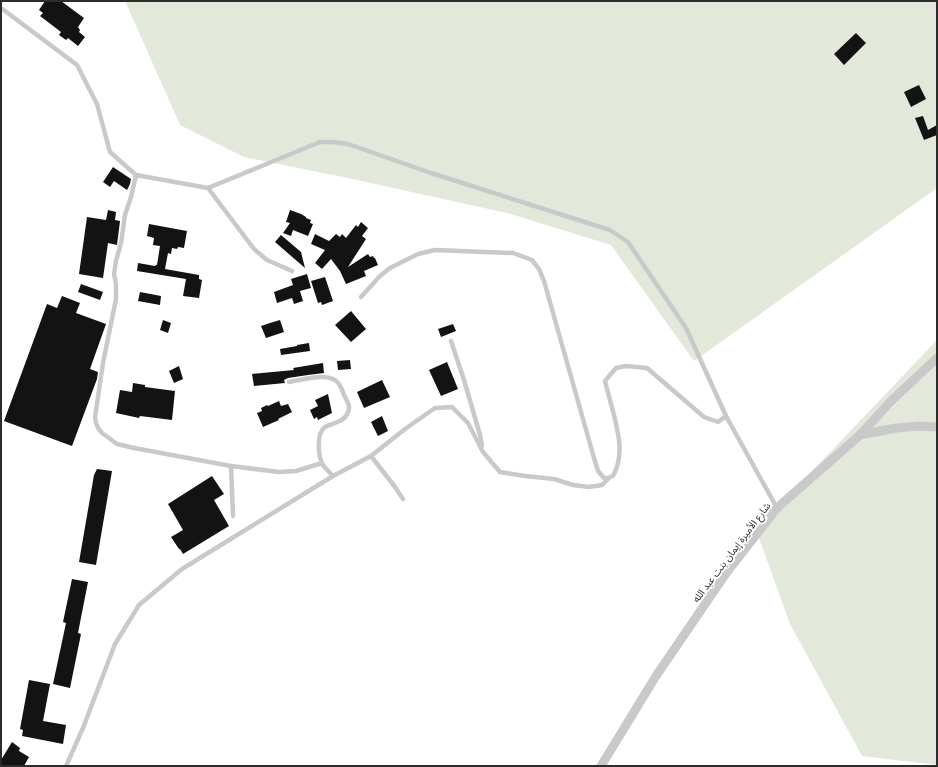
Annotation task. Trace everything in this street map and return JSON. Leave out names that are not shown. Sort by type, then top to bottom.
[{"type":"street","name":"شارع الأميرة إيمان بنت عبد الله","points":[[600,766],[656,676],[727,572],[777,508],[860,435],[890,402],[937,358]]},
{"type":"street","points":[[860,435],[896,428],[919,426],[937,427]]},
{"type":"lane","points":[[1,8],[77,65],[97,104],[110,152],[136,175],[208,188],[320,142],[333,142],[348,144],[431,173],[610,230],[628,242],[686,328],[726,416],[777,508]]},
{"type":"lane","points":[[136,175],[125,215],[121,243],[116,261],[114,274],[116,299],[94,418],[102,433],[118,444],[231,466],[279,472],[296,470],[322,463]]},
{"type":"lane","points":[[208,188],[254,249],[267,260],[292,271]]},
{"type":"lane","points":[[361,297],[380,276],[390,268],[418,254],[435,250],[513,253],[532,260],[539,269],[544,281],[598,471],[604,478],[610,477]]},
{"type":"lane","points":[[451,340],[480,435],[483,452]]},
{"type":"lane","points":[[66,766],[115,644],[139,605],[182,569],[333,476],[371,456],[435,408],[452,407],[468,422],[483,452],[500,472],[554,479],[573,485],[589,487],[602,485],[613,476],[618,465],[620,456],[620,438],[605,381],[616,368],[626,366],[647,368],[704,417],[718,422],[726,416]]},
{"type":"lane","points":[[289,382],[324,376],[331,378],[338,383],[349,404],[349,411],[346,416],[324,428],[320,435],[318,446],[322,463],[333,476]]},
{"type":"lane","points":[[371,456],[395,487],[402,499]]},
{"type":"lane","points":[[231,466],[233,516]]},
{"type":"shaded area","points":[[125,1],[937,1],[937,188],[694,361],[611,245],[507,213],[244,157],[180,125]]},
{"type":"shaded area","points":[[937,340],[937,765],[862,756],[790,624],[756,530]]},
{"type":"building","points":[[45,1],[61,1],[84,18],[78,27],[80,30],[79,32],[85,37],[78,46],[68,38],[66,40],[59,35],[61,32],[40,16],[43,13],[39,10]]},
{"type":"building","points":[[856,33],[866,43],[844,65],[834,54]]},
{"type":"building","points":[[919,85],[926,99],[911,107],[904,92]]},
{"type":"building","points":[[923,116],[928,130],[937,125],[937,135],[924,140],[915,118]]},
{"type":"building","points":[[113,167],[131,179],[127,190],[114,181],[110,187],[103,182]]},
{"type":"building","points":[[108,210],[116,212],[115,220],[120,221],[117,245],[108,243],[103,278],[79,274],[87,217],[106,220]]},
{"type":"building","points":[[290,210],[311,220],[310,223],[313,224],[308,236],[293,230],[291,236],[283,233],[290,223],[286,222]]},
{"type":"building","points":[[361,222],[368,228],[362,236],[366,239],[348,267],[368,254],[370,257],[373,256],[375,258],[378,265],[364,271],[366,276],[346,284],[340,271],[331,259],[322,269],[315,263],[325,250],[311,244],[315,234],[329,241],[336,234],[340,237],[342,234],[346,238],[356,225],[358,227]]},
{"type":"building","points":[[149,224],[187,231],[184,248],[172,248],[171,254],[168,253],[165,269],[199,275],[199,279],[202,280],[199,298],[183,296],[186,279],[137,271],[138,263],[155,266],[157,265],[160,246],[153,245],[154,238],[147,236]]},
{"type":"building","points":[[281,235],[301,252],[305,268],[275,242]]},
{"type":"building","points":[[307,274],[311,288],[300,291],[303,301],[294,304],[292,298],[277,303],[274,292],[293,285],[291,279]]},
{"type":"building","points":[[325,277],[333,301],[322,305],[321,302],[318,303],[311,281]]},
{"type":"building","points":[[81,284],[103,292],[100,300],[78,292]]},
{"type":"building","points":[[140,292],[161,296],[160,305],[138,301]]},
{"type":"building","points":[[62,296],[80,303],[76,313],[106,324],[90,369],[98,372],[97,379],[72,446],[4,421],[47,304],[57,308]]},
{"type":"building","points":[[351,311],[366,329],[351,342],[335,325]]},
{"type":"building","points":[[163,320],[171,323],[168,333],[160,330]]},
{"type":"building","points":[[280,320],[284,332],[266,338],[261,326]]},
{"type":"building","points":[[453,324],[456,331],[441,337],[438,329]]},
{"type":"building","points":[[309,343],[310,351],[281,355],[280,349]]},
{"type":"building","points":[[350,360],[351,369],[338,370],[337,361]]},
{"type":"building","points":[[447,362],[458,389],[441,396],[429,370]]},
{"type":"building","points":[[323,363],[324,373],[288,378],[284,380],[285,383],[254,386],[252,374],[294,370],[293,368]]},
{"type":"building","points":[[179,366],[183,379],[174,383],[169,371]]},
{"type":"building","points":[[382,380],[390,397],[364,408],[357,392]]},
{"type":"building","points":[[133,383],[145,385],[145,387],[175,391],[172,420],[140,416],[139,418],[116,413],[120,390],[132,392]]},
{"type":"building","points":[[328,394],[332,413],[318,420],[317,417],[314,419],[310,410],[318,406],[315,400]]},
{"type":"building","points":[[279,401],[281,406],[288,404],[292,412],[263,427],[257,413],[262,411],[261,408]]},
{"type":"building","points":[[382,416],[388,431],[378,436],[371,422]]},
{"type":"building","points":[[97,469],[112,471],[96,565],[79,562],[94,475]]},
{"type":"building","points":[[212,476],[224,494],[214,500],[229,526],[183,554],[171,537],[183,530],[168,504]]},
{"type":"building","points":[[72,579],[88,582],[78,633],[81,634],[70,688],[53,684],[66,623],[63,622]]},
{"type":"building","points":[[29,680],[50,684],[43,721],[66,725],[63,744],[22,736],[23,730],[20,729]]},
{"type":"building","points":[[12,742],[20,748],[19,751],[29,757],[24,766],[1,766],[1,760]]}]
